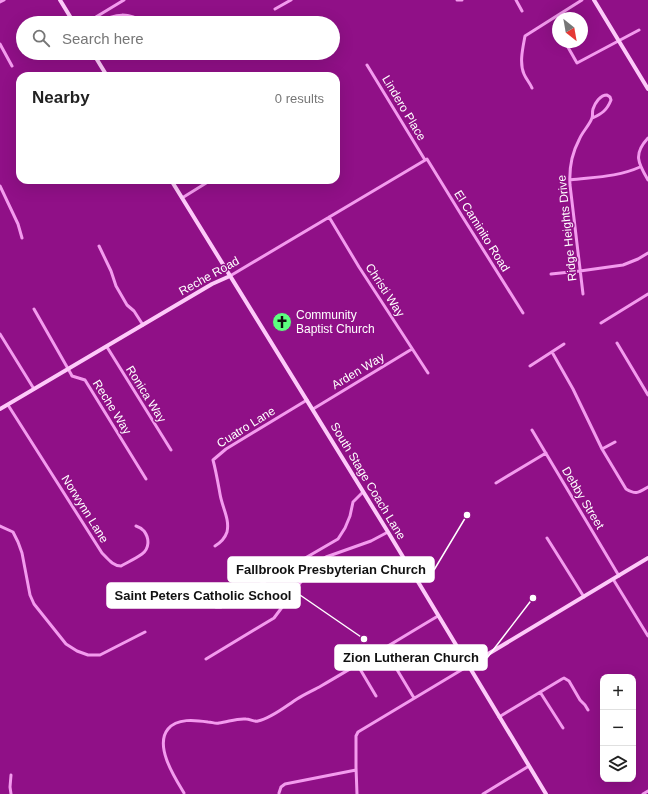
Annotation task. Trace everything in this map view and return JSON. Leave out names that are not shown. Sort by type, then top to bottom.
[{"type":"main road","points":[[60,0],[70,16]]},
{"type":"main road","points":[[594,0],[648,89]]},
{"type":"main road","points":[[97,60],[105,72]]},
{"type":"main road","name":"South Stage Coach Lane","points":[[173,184],[313,409],[546,794]]},
{"type":"main road","name":"Reche Road","points":[[0,409],[212,284],[230,276]]},
{"type":"main road","points":[[468,666],[648,558]]},
{"type":"street","points":[[0,2],[4,0]]},
{"type":"street","points":[[98,16],[124,0]]},
{"type":"street","points":[[275,9],[291,0]]},
{"type":"street","points":[[457,0],[462,0]]},
{"type":"street","points":[[516,0],[522,11]]},
{"type":"street","points":[[532,88],[523,71],[522,56],[525,36],[582,0]]},
{"type":"street","points":[[115,16],[131,16]]},
{"type":"street","points":[[568,48],[577,63],[639,30]]},
{"type":"street","points":[[0,44],[12,66]]},
{"type":"street","name":"Lindero Place","points":[[367,65],[426,160]]},
{"type":"street","name":"Ridge Heights Drive","points":[[583,294],[570,169],[574,150],[592,118],[594,107],[603,95],[610,97],[611,100],[602,114],[592,118]]},
{"type":"street","points":[[648,138],[642,144],[638,156],[640,167],[648,180]]},
{"type":"street","name":"Reche Road","points":[[230,276],[426,160]]},
{"type":"street","name":"El Caminito Road","points":[[426,160],[523,312]]},
{"type":"street","points":[[570,180],[612,176],[630,172],[640,167]]},
{"type":"street","points":[[182,198],[205,184]]},
{"type":"street","points":[[0,186],[18,224],[22,238]]},
{"type":"street","name":"Christi Way","points":[[329,217],[428,373]]},
{"type":"street","points":[[98,246],[111,271],[118,290],[127,305],[134,310],[143,325]]},
{"type":"street","points":[[551,274],[623,265],[635,261],[648,253]]},
{"type":"street","points":[[601,323],[648,294]]},
{"type":"street","name":"Reche Way","points":[[34,309],[72,376],[85,380],[146,479]]},
{"type":"street","points":[[0,334],[34,389]]},
{"type":"street","points":[[617,343],[648,395]]},
{"type":"street","points":[[530,366],[564,344]]},
{"type":"street","name":"Ronica Way","points":[[107,347],[171,450]]},
{"type":"street","name":"Arden Way","points":[[313,409],[412,349]]},
{"type":"street","points":[[552,352],[573,389],[602,449],[626,489],[632,493],[639,492],[648,487]]},
{"type":"street","name":"Cuatro Lane","points":[[215,546],[221,542],[227,533],[228,524],[213,460],[226,449],[307,400]]},
{"type":"street","name":"Norwynn Lane","points":[[8,404],[102,554],[114,564],[121,566],[145,551],[149,538],[144,530],[136,526]]},
{"type":"street","name":"Debby Street","points":[[532,430],[619,576]]},
{"type":"street","points":[[602,449],[615,442]]},
{"type":"street","points":[[496,483],[546,453]]},
{"type":"street","points":[[216,607],[221,607],[338,538],[345,528],[350,516],[353,502],[363,492]]},
{"type":"street","points":[[0,526],[13,532],[22,553],[30,595],[34,604],[66,644],[77,651],[100,656],[145,632]]},
{"type":"street","points":[[206,659],[274,618],[317,562],[326,557],[371,541],[388,532]]},
{"type":"street","points":[[548,538],[584,596]]},
{"type":"street","points":[[613,579],[648,636]]},
{"type":"street","points":[[184,793],[170,770],[164,749],[166,732],[174,724],[187,720],[218,724],[247,719],[259,721],[320,687],[438,616]]},
{"type":"street","points":[[384,648],[414,698]]},
{"type":"street","points":[[357,664],[376,696]]},
{"type":"street","points":[[358,794],[356,736],[358,732],[468,666]]},
{"type":"street","points":[[499,716],[562,679],[569,681],[580,700],[588,710]]},
{"type":"street","points":[[540,692],[563,728]]},
{"type":"street","points":[[483,794],[529,766]]},
{"type":"street","points":[[280,793],[281,787],[285,784],[356,770]]},
{"type":"street","points":[[11,775],[11,794]]},
{"type":"street","points":[[644,794],[648,791]]},
{"type":"place","name":"Community Baptist Church","points":[[282,322]]},
{"type":"place","name":"Fallbrook Presbyterian Church","points":[[467,515]]},
{"type":"place","name":"Zion Lutheran Church","points":[[533,598]]},
{"type":"place","name":"Saint Peters Catholic School","points":[[364,639]]}]
